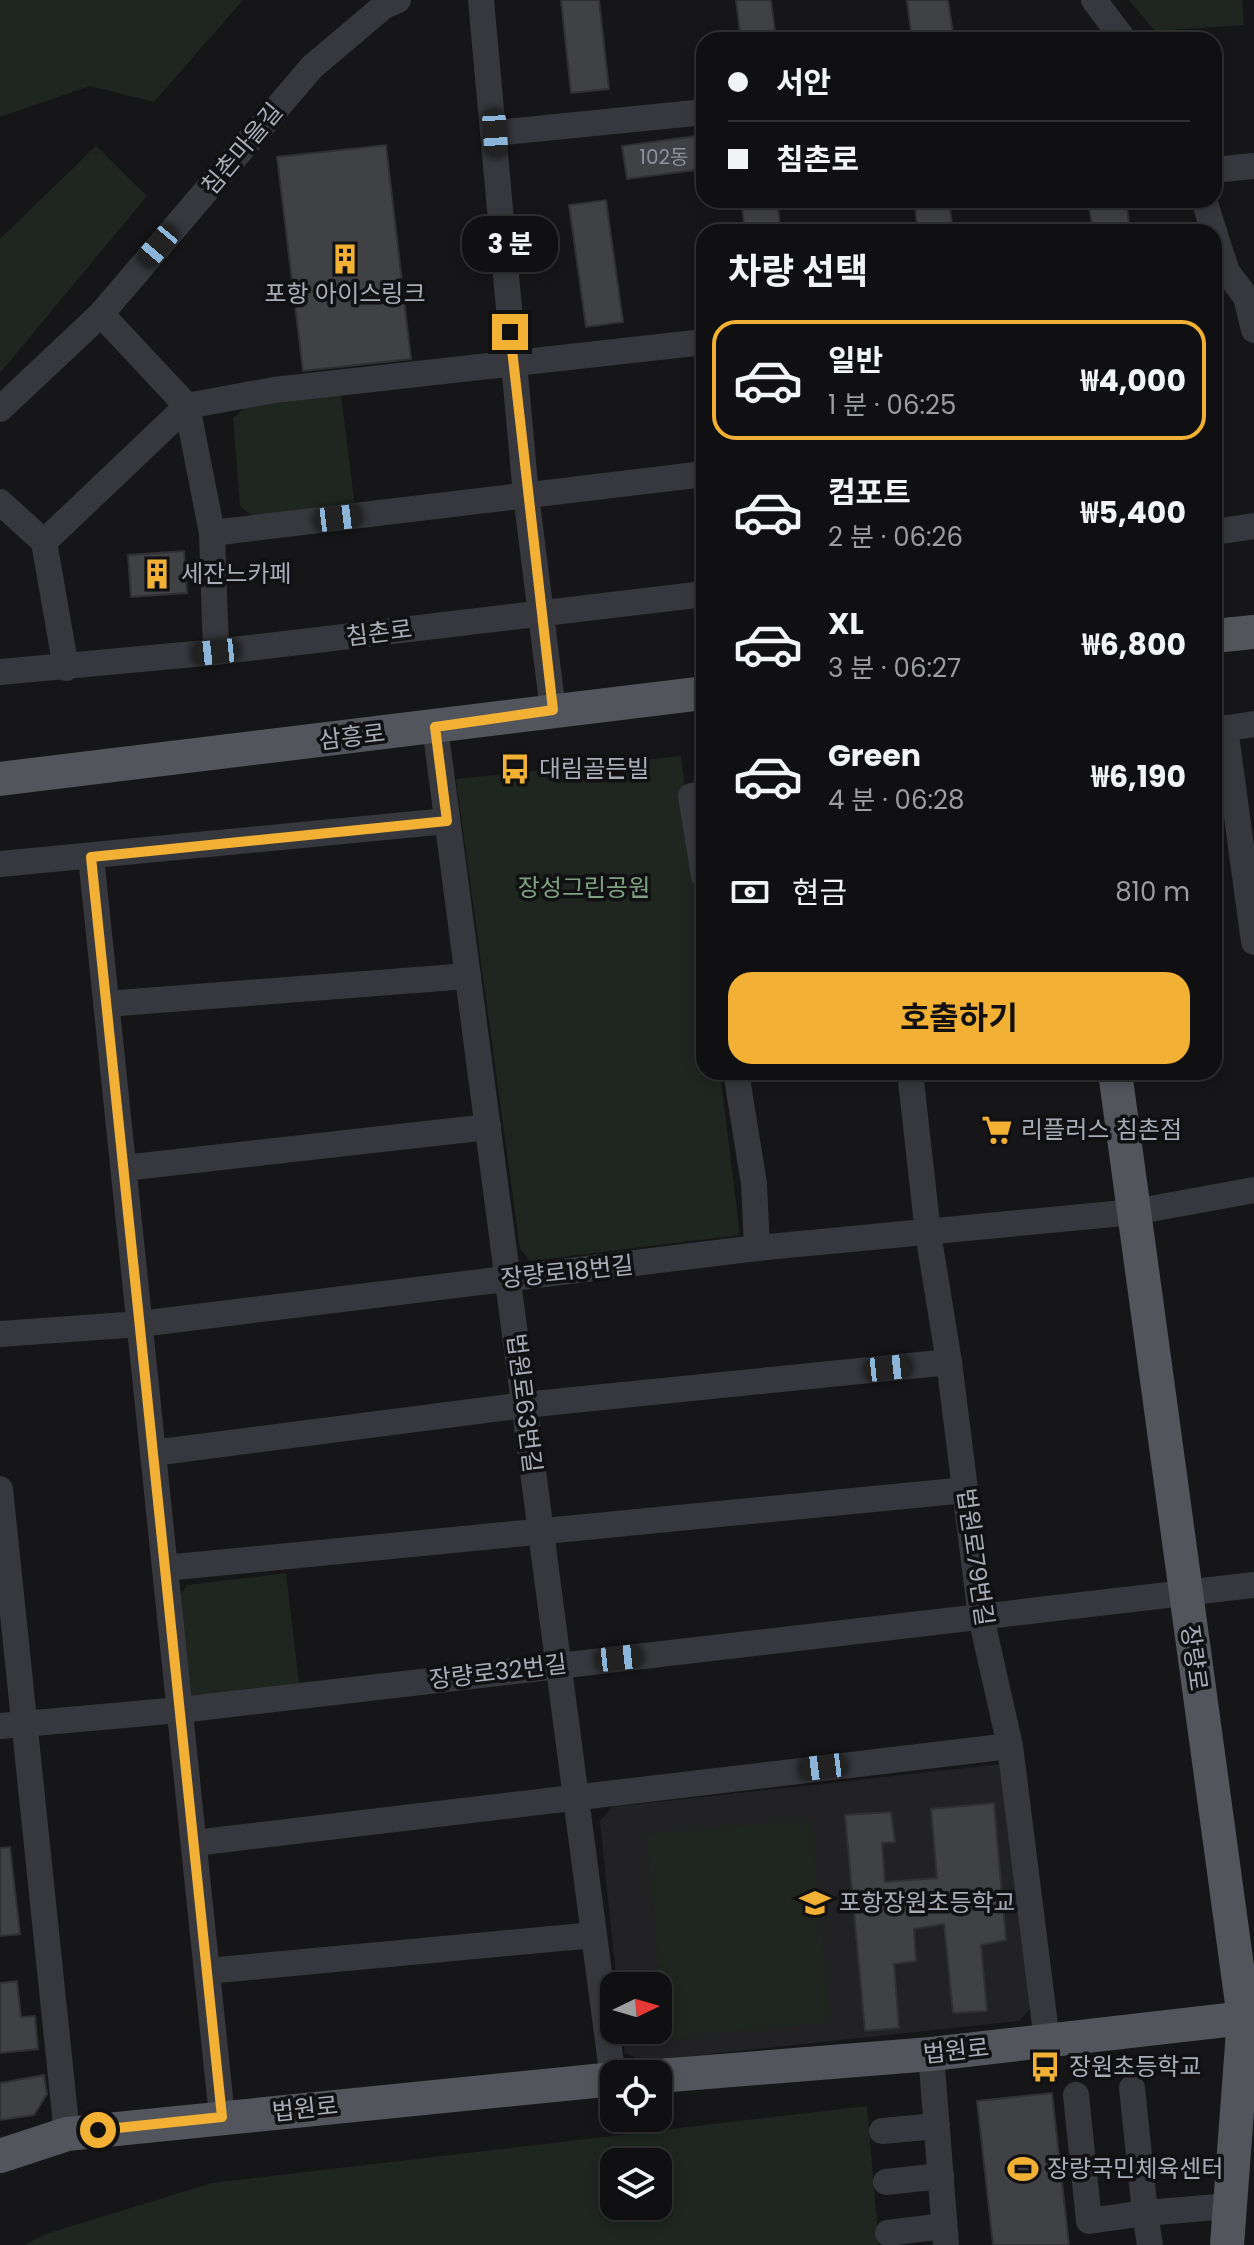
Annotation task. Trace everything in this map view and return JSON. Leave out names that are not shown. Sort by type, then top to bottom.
[{"type":"main road","points":[[1222,635],[1254,632]]},
{"type":"main road","name":"삼흥로","points":[[0,779],[696,694]]},
{"type":"main road","name":"장량로","points":[[1116,1080],[1186,1594],[1249,2018],[1227,2245]]},
{"type":"main road","name":"법원로","points":[[672,2075],[931,2054],[1249,2018]]},
{"type":"main road","name":"법원로","points":[[0,2156],[67,2134],[600,2080]]},
{"type":"street","points":[[481,0],[495,133],[512,361],[553,710]]},
{"type":"street","points":[[1094,0],[1118,32]]},
{"type":"street","name":"침촌마을길","points":[[0,409],[101,314],[312,67],[383,4]]},
{"type":"street","points":[[495,133],[696,113]]},
{"type":"street","points":[[1222,169],[1254,166]]},
{"type":"street","points":[[1222,275],[1250,297],[1254,330]]},
{"type":"street","points":[[101,314],[187,406],[212,533],[216,652]]},
{"type":"street","points":[[44,542],[187,406],[274,390],[696,343]]},
{"type":"street","points":[[212,533],[696,475]]},
{"type":"street","points":[[0,502],[44,542],[66,668],[0,672]]},
{"type":"street","points":[[1222,531],[1254,526]]},
{"type":"street","name":"침촌로","points":[[66,668],[696,595]]},
{"type":"street","points":[[1222,729],[1254,724]]},
{"type":"street","name":"법원로63번길","points":[[435,727],[610,2060]]},
{"type":"street","points":[[1222,747],[1254,942]]},
{"type":"street","points":[[696,795],[691,796],[696,827]]},
{"type":"street","points":[[0,864],[447,821]]},
{"type":"street","points":[[91,857],[222,2117]]},
{"type":"street","points":[[106,1004],[468,976]]},
{"type":"street","points":[[737,1080],[754,1184],[757,1248]]},
{"type":"street","name":"법원로79번길","points":[[911,1080],[928,1233],[949,1362],[981,1617],[1010,1746],[1047,2041]]},
{"type":"street","points":[[124,1168],[488,1127]]},
{"type":"street","name":"장량로18번길","points":[[0,1334],[140,1324],[757,1248],[1134,1212],[1254,1190]]},
{"type":"street","points":[[153,1453],[524,1405],[949,1362]]},
{"type":"street","points":[[0,1489],[67,2134]]},
{"type":"street","points":[[165,1568],[966,1490]]},
{"type":"street","name":"장량로32번길","points":[[0,1726],[180,1710],[1254,1585]]},
{"type":"street","points":[[194,1843],[1010,1746]]},
{"type":"street","points":[[207,1971],[594,1935]]},
{"type":"street","points":[[888,2233],[945,2236],[931,2054]]},
{"type":"street","points":[[1132,2088],[1150,2245]]},
{"type":"street","points":[[1076,2095],[1089,2221],[1230,2206]]},
{"type":"street","points":[[882,2131],[937,2126]]},
{"type":"street","points":[[886,2182],[941,2176]]},
{"type":"street","points":[[1213,2245],[1227,2245]]},
{"type":"shaded area","name":"포항장원초등학교","points":[[1001,1764],[1036,2003],[1019,2021],[653,2060],[642,2060],[625,2053],[624,2044],[672,2044],[672,1972],[616,1972],[600,1821],[612,1807]]},
{"type":"green space","points":[[0,0],[243,0],[154,102],[90,86],[0,117]]},
{"type":"green space","points":[[1129,0],[1242,0],[1244,25],[1155,31]]},
{"type":"green space","points":[[96,146],[147,196],[0,373],[0,239]]},
{"type":"green space","points":[[341,394],[355,507],[256,519],[240,506],[233,418],[247,406]]},
{"type":"green space","name":"장성그린공원","points":[[681,756],[696,878],[696,1080],[721,1080],[740,1235],[530,1261],[520,1249],[456,779]]},
{"type":"green space","points":[[286,1573],[299,1683],[189,1696],[177,1600],[187,1585]]},
{"type":"green space","points":[[811,1819],[830,2022],[672,2037],[672,1972],[660,1972],[646,1834]]},
{"type":"green space","points":[[867,2106],[879,2245],[24,2245],[46,2234],[212,2183],[646,2132],[672,2132],[672,2129]]},
{"type":"building","points":[[561,0],[599,0],[609,89],[571,93]]},
{"type":"building","points":[[736,0],[771,0],[775,32],[740,32]]},
{"type":"building","points":[[907,0],[948,0],[953,32],[911,32]]},
{"type":"building","points":[[696,136],[696,170],[627,179],[622,146]]},
{"type":"building","name":"포항 아이스링크","points":[[386,145],[411,359],[303,371],[277,157]]},
{"type":"building","points":[[606,200],[623,322],[586,327],[569,205]]},
{"type":"building","points":[[742,208],[778,208],[780,224],[744,224]]},
{"type":"building","points":[[915,208],[950,208],[952,224],[917,224]]},
{"type":"building","points":[[1089,208],[1127,208],[1129,224],[1092,224]]},
{"type":"building","name":"세잔느카페","points":[[184,551],[187,593],[131,597],[128,555]]},
{"type":"building","points":[[994,1803],[1006,1940],[981,1945],[987,2011],[953,2013],[944,1924],[914,1929],[916,1961],[894,1964],[899,2028],[865,2031],[845,1815],[891,1812],[895,1842],[882,1843],[885,1882],[937,1878],[931,1809]]},
{"type":"building","points":[[10,1847],[20,1934],[0,1936],[0,1848]]},
{"type":"building","points":[[17,1981],[21,2017],[35,2016],[38,2049],[0,2053],[0,1983]]},
{"type":"building","points":[[44,2075],[47,2094],[34,2115],[0,2120],[0,2083]]},
{"type":"building","name":"장량국민체육센터","points":[[1052,2093],[1069,2245],[993,2245],[977,2101]]},
{"type":"place","name":"포항 아이스링크","points":[[345,259]]},
{"type":"place","name":"세잔느카페","points":[[157,574]]},
{"type":"place","name":"대림골든빌","points":[[515,769]]},
{"type":"place","name":"리플러스 침촌점","points":[[997,1130]]},
{"type":"place","name":"포항장원초등학교","points":[[815,1903]]},
{"type":"place","name":"장원초등학교","points":[[1045,2067]]},
{"type":"place","name":"장량국민체육센터","points":[[1023,2169]]},
{"type":"route","points":[[98,2130],[222,2117],[91,857],[447,821],[435,727],[553,710],[526,495],[510,332]]}]
